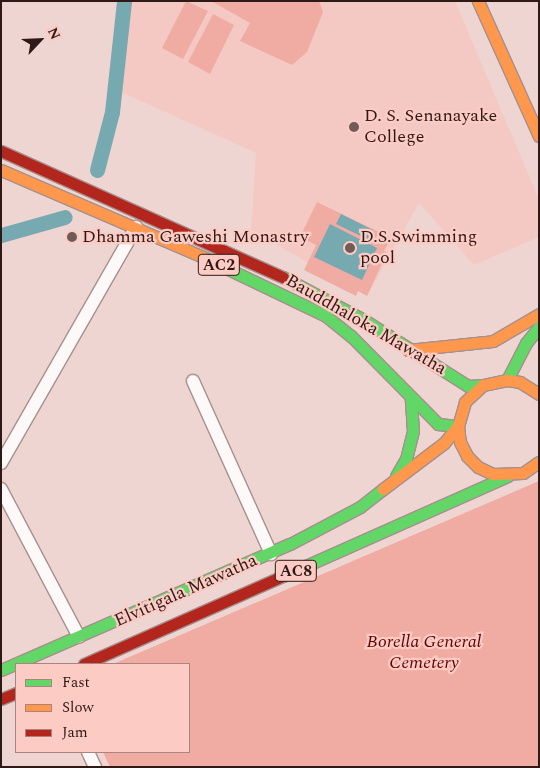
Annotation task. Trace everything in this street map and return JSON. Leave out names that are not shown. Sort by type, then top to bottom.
[{"type":"main road","points":[[478,1],[539,136]]},
{"type":"main road","name":"Bauddhaloka Mawatha","points":[[1,151],[258,264],[364,320],[408,350],[468,386],[484,385]]},
{"type":"main road","name":"Bauddhaloka Mawatha","points":[[1,170],[136,227],[326,316],[351,336],[411,399],[438,424],[458,426]]},
{"type":"main road","points":[[408,350],[460,347],[493,341],[539,314]]},
{"type":"main road","points":[[507,380],[526,343],[539,327]]},
{"type":"main road","points":[[508,476],[493,474],[478,468],[463,449],[458,426],[465,402],[484,385],[507,380],[520,382],[539,394]]},
{"type":"main road","points":[[394,478],[406,459],[413,431],[411,399]]},
{"type":"main road","name":"Elvitigala Mawatha","points":[[18,663],[271,554],[360,507],[394,478],[444,443],[458,426]]},
{"type":"main road","name":"Elvitigala Mawatha","points":[[86,663],[538,464]]},
{"type":"main road","name":"Elvitigala Mawatha","points":[[1,670],[15,664]]},
{"type":"main road","points":[[1,699],[15,692]]},
{"type":"street","points":[[1,463],[136,227]]},
{"type":"street","points":[[193,381],[271,554]]},
{"type":"street","points":[[1,489],[80,637]]},
{"type":"street","points":[[88,753],[95,767]]},
{"type":"shaded area","name":"D. S. Senanayake College","points":[[123,1],[455,1],[539,199],[539,237],[474,265],[419,203],[367,296],[251,230],[256,153],[121,92]]},
{"type":"green space","points":[[186,1],[208,11],[183,59],[162,48]]},
{"type":"green space","points":[[211,1],[319,1],[323,12],[307,52],[292,65],[240,41],[250,23]]},
{"type":"green space","points":[[213,14],[234,25],[210,74],[188,62]]},
{"type":"green space","name":"D.S.Swimming pool","points":[[317,202],[379,232],[377,238],[388,243],[384,251],[387,253],[367,296],[358,291],[356,296],[304,270],[316,245],[300,237]]},
{"type":"green space","name":"Borella General Cemetery","points":[[539,481],[539,767],[110,767],[103,753],[190,753],[190,663],[115,663]]},
{"type":"water","points":[[341,214],[373,230],[369,240],[336,224]]},
{"type":"water","points":[[330,224],[377,248],[362,280],[314,257]]},
{"type":"waterway","points":[[97,170],[112,112],[124,1]]},
{"type":"waterway","points":[[1,235],[65,217]]},
{"type":"traffic: fast","points":[[203,257],[326,316],[351,336],[438,424],[458,426]]},
{"type":"traffic: fast","points":[[283,277],[364,320],[468,386],[483,385]]},
{"type":"traffic: fast","points":[[507,380],[526,343],[539,327]]},
{"type":"traffic: fast","points":[[396,476],[406,459],[413,431],[411,399]]},
{"type":"traffic: fast","points":[[283,576],[508,476]]},
{"type":"traffic: fast","points":[[17,663],[290,544],[360,507],[383,489]]},
{"type":"traffic: fast","points":[[1,670],[15,664]]},
{"type":"traffic: slow","points":[[478,1],[539,136]]},
{"type":"traffic: slow","points":[[1,170],[203,257]]},
{"type":"traffic: slow","points":[[408,350],[493,341],[539,314]]},
{"type":"traffic: slow","points":[[539,394],[520,382],[507,380],[483,385],[465,402],[458,426],[460,442],[467,456],[478,467],[493,474],[523,473],[539,462]]},
{"type":"traffic: slow","points":[[383,489],[444,443],[458,426]]},
{"type":"traffic: jam","points":[[1,151],[283,277]]},
{"type":"traffic: jam","points":[[86,663],[283,576]]},
{"type":"traffic: jam","points":[[1,699],[15,693]]},
{"type":"place","name":"D. S. Senanayake College","points":[[354,127]]},
{"type":"place","name":"Dhamma Gaweshi Monastry","points":[[72,237]]},
{"type":"place","name":"D.S.Swimming pool","points":[[350,248]]}]
